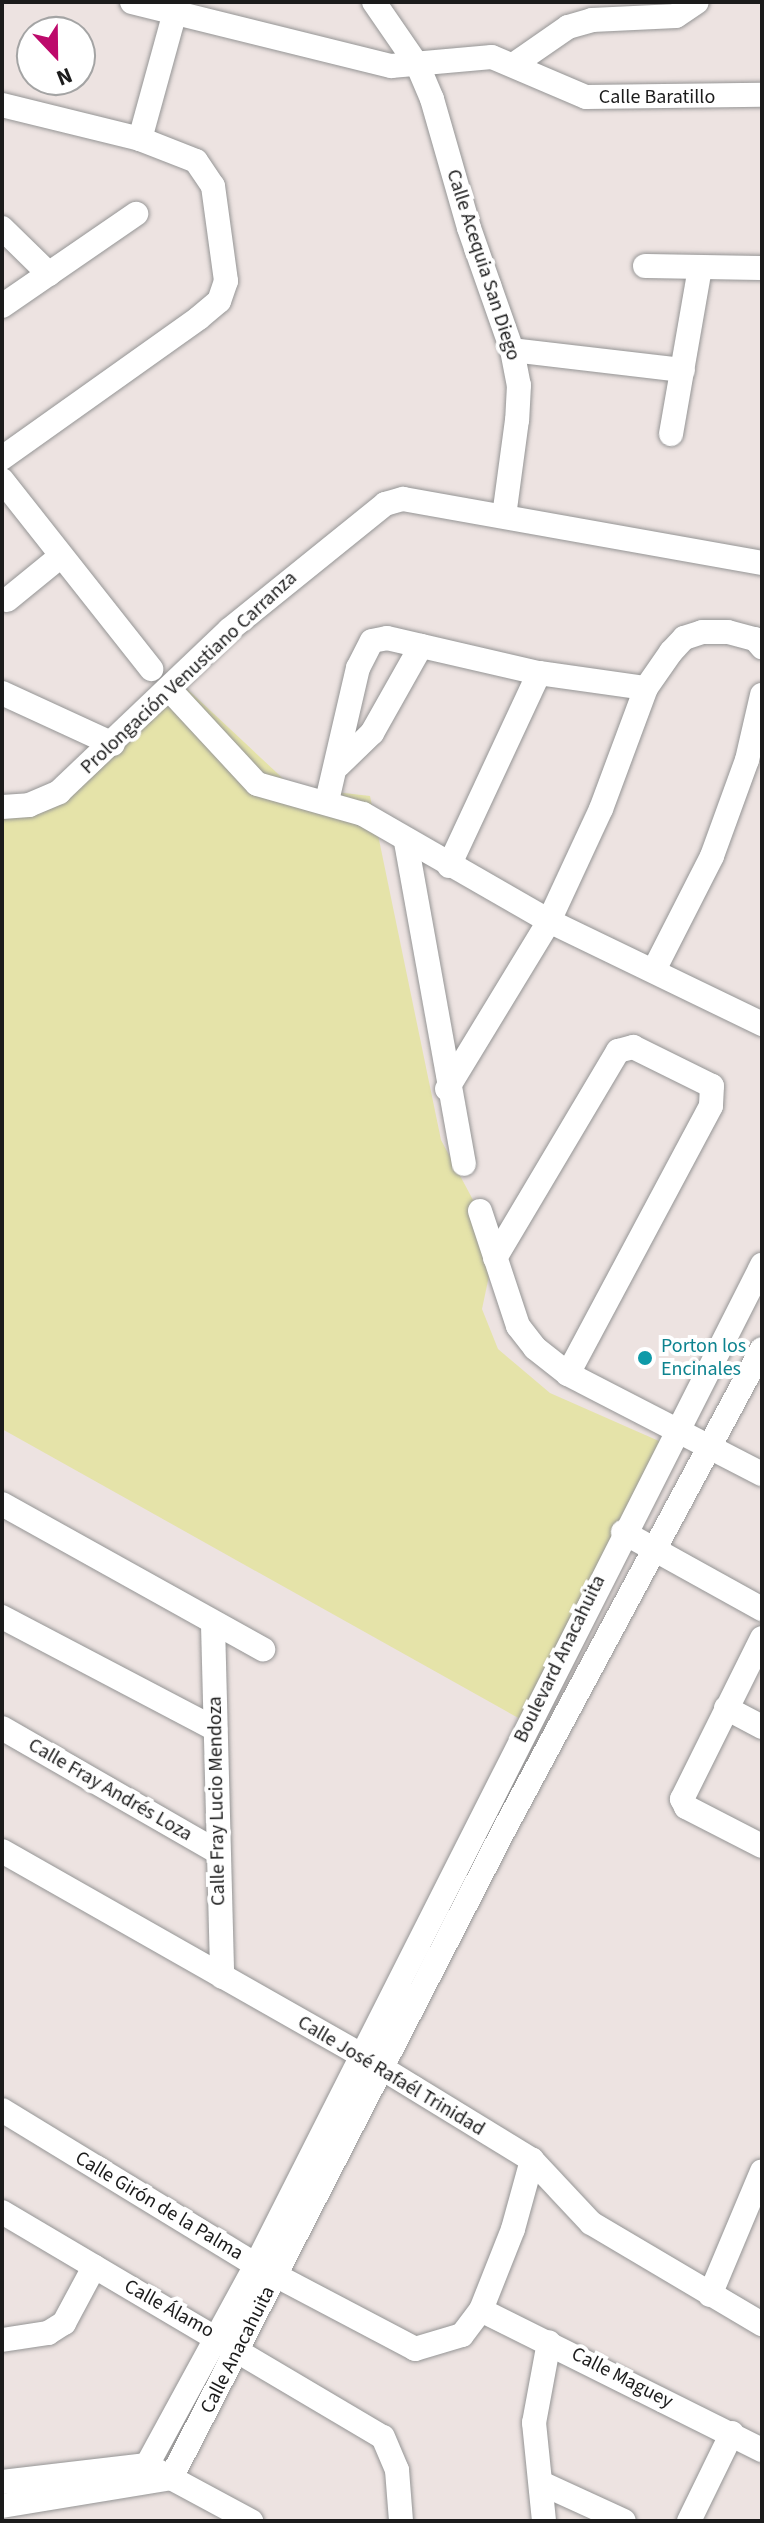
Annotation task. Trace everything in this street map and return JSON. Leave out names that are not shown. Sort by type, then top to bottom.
[{"type":"street","name":"Calle Baratillo","points":[[132,2],[175,12],[218,12],[375,63],[418,66],[492,57],[516,63],[586,97],[762,95]]},
{"type":"street","name":"Calle Acequia San Diego","points":[[374,2],[418,66],[512,350],[519,385],[504,516]]},
{"type":"street","points":[[567,2],[568,27]]},
{"type":"street","points":[[516,63],[568,27],[592,20],[676,16],[697,2]]},
{"type":"street","points":[[140,139],[175,12]]},
{"type":"street","points":[[2,105],[140,139],[196,161],[213,186],[226,281],[219,301],[2,458]]},
{"type":"street","points":[[2,306],[136,214]]},
{"type":"street","points":[[2,228],[49,274]]},
{"type":"street","points":[[645,266],[762,268]]},
{"type":"street","points":[[671,434],[700,267]]},
{"type":"street","points":[[512,350],[683,370]]},
{"type":"street","points":[[2,480],[151,669]]},
{"type":"street","name":"Prolongación Venustiano Carranza","points":[[2,807],[29,805],[51,796],[113,744],[241,620],[385,504],[403,499],[762,563]]},
{"type":"street","points":[[7,600],[61,556]]},
{"type":"street","points":[[447,1089],[549,921],[606,797],[646,688],[684,638],[728,632],[755,639],[762,647]]},
{"type":"street","points":[[327,801],[339,765],[364,653],[372,641],[387,638],[539,673],[646,688]]},
{"type":"street","points":[[339,765],[372,733],[421,646]]},
{"type":"street","points":[[449,866],[539,673]]},
{"type":"street","points":[[169,689],[257,784],[279,794],[327,801],[363,814],[406,842],[549,921],[760,1019]]},
{"type":"street","points":[[2,693],[113,744]]},
{"type":"street","points":[[654,970],[712,856],[747,760],[762,695]]},
{"type":"street","points":[[406,842],[447,1089],[464,1164]]},
{"type":"street","points":[[495,1258],[618,1051],[633,1047],[712,1086],[711,1106],[568,1374]]},
{"type":"street","points":[[480,1211],[525,1338],[568,1374],[710,1450],[762,1474]]},
{"type":"street","name":"Boulevard Anacahuita","points":[[359,2054],[762,1265]]},
{"type":"street","name":"Boulevard Anacahuita","points":[[382,2069],[506,1826],[762,1349]]},
{"type":"street","points":[[2,1504],[213,1625],[263,1649]]},
{"type":"street","points":[[623,1532],[762,1609]]},
{"type":"street","points":[[2,1617],[215,1729]]},
{"type":"street","name":"Calle Fray Lucio Mendoza","points":[[213,1625],[222,1977]]},
{"type":"street","points":[[762,1638],[682,1799],[686,1807],[762,1846]]},
{"type":"street","points":[[726,1708],[762,1727]]},
{"type":"street","name":"Calle Fray Andrés Loza","points":[[2,1728],[218,1852]]},
{"type":"street","points":[[483,1816],[506,1826]]},
{"type":"street","name":"Calle José Rafaél Trinidad","points":[[2,1851],[359,2054],[532,2160],[591,2223],[762,2324]]},
{"type":"street","name":"Calle Anacahuita","points":[[171,2478],[239,2349],[266,2270],[359,2054]]},
{"type":"street","name":"Calle Anacahuita","points":[[147,2465],[218,2336],[266,2270],[382,2069]]},
{"type":"street","name":"Calle Girón de la Palma","points":[[2,2110],[266,2270],[415,2349],[462,2335],[481,2310]]},
{"type":"street","points":[[481,2310],[513,2229],[532,2160]]},
{"type":"street","points":[[710,2295],[762,2171]]},
{"type":"street","name":"Calle Álamo","points":[[2,2212],[218,2336],[383,2437],[397,2470],[401,2521]]},
{"type":"street","points":[[2,2340],[48,2333],[64,2323],[94,2267]]},
{"type":"street","name":"Calle Maguey","points":[[481,2310],[762,2450]]},
{"type":"street","points":[[544,2521],[534,2423],[549,2342]]},
{"type":"street","points":[[689,2521],[732,2433]]},
{"type":"street","points":[[2,2482],[147,2465],[251,2521]]},
{"type":"street","points":[[2,2506],[171,2478]]},
{"type":"street","points":[[541,2483],[624,2521]]},
{"type":"shaded area","points":[[183,685],[292,787],[370,796],[441,1140],[496,1243],[482,1309],[498,1349],[550,1393],[677,1449],[522,1720],[2,1429],[2,820]]},
{"type":"place","name":"Porton los Encinales","points":[[645,1358]]}]
